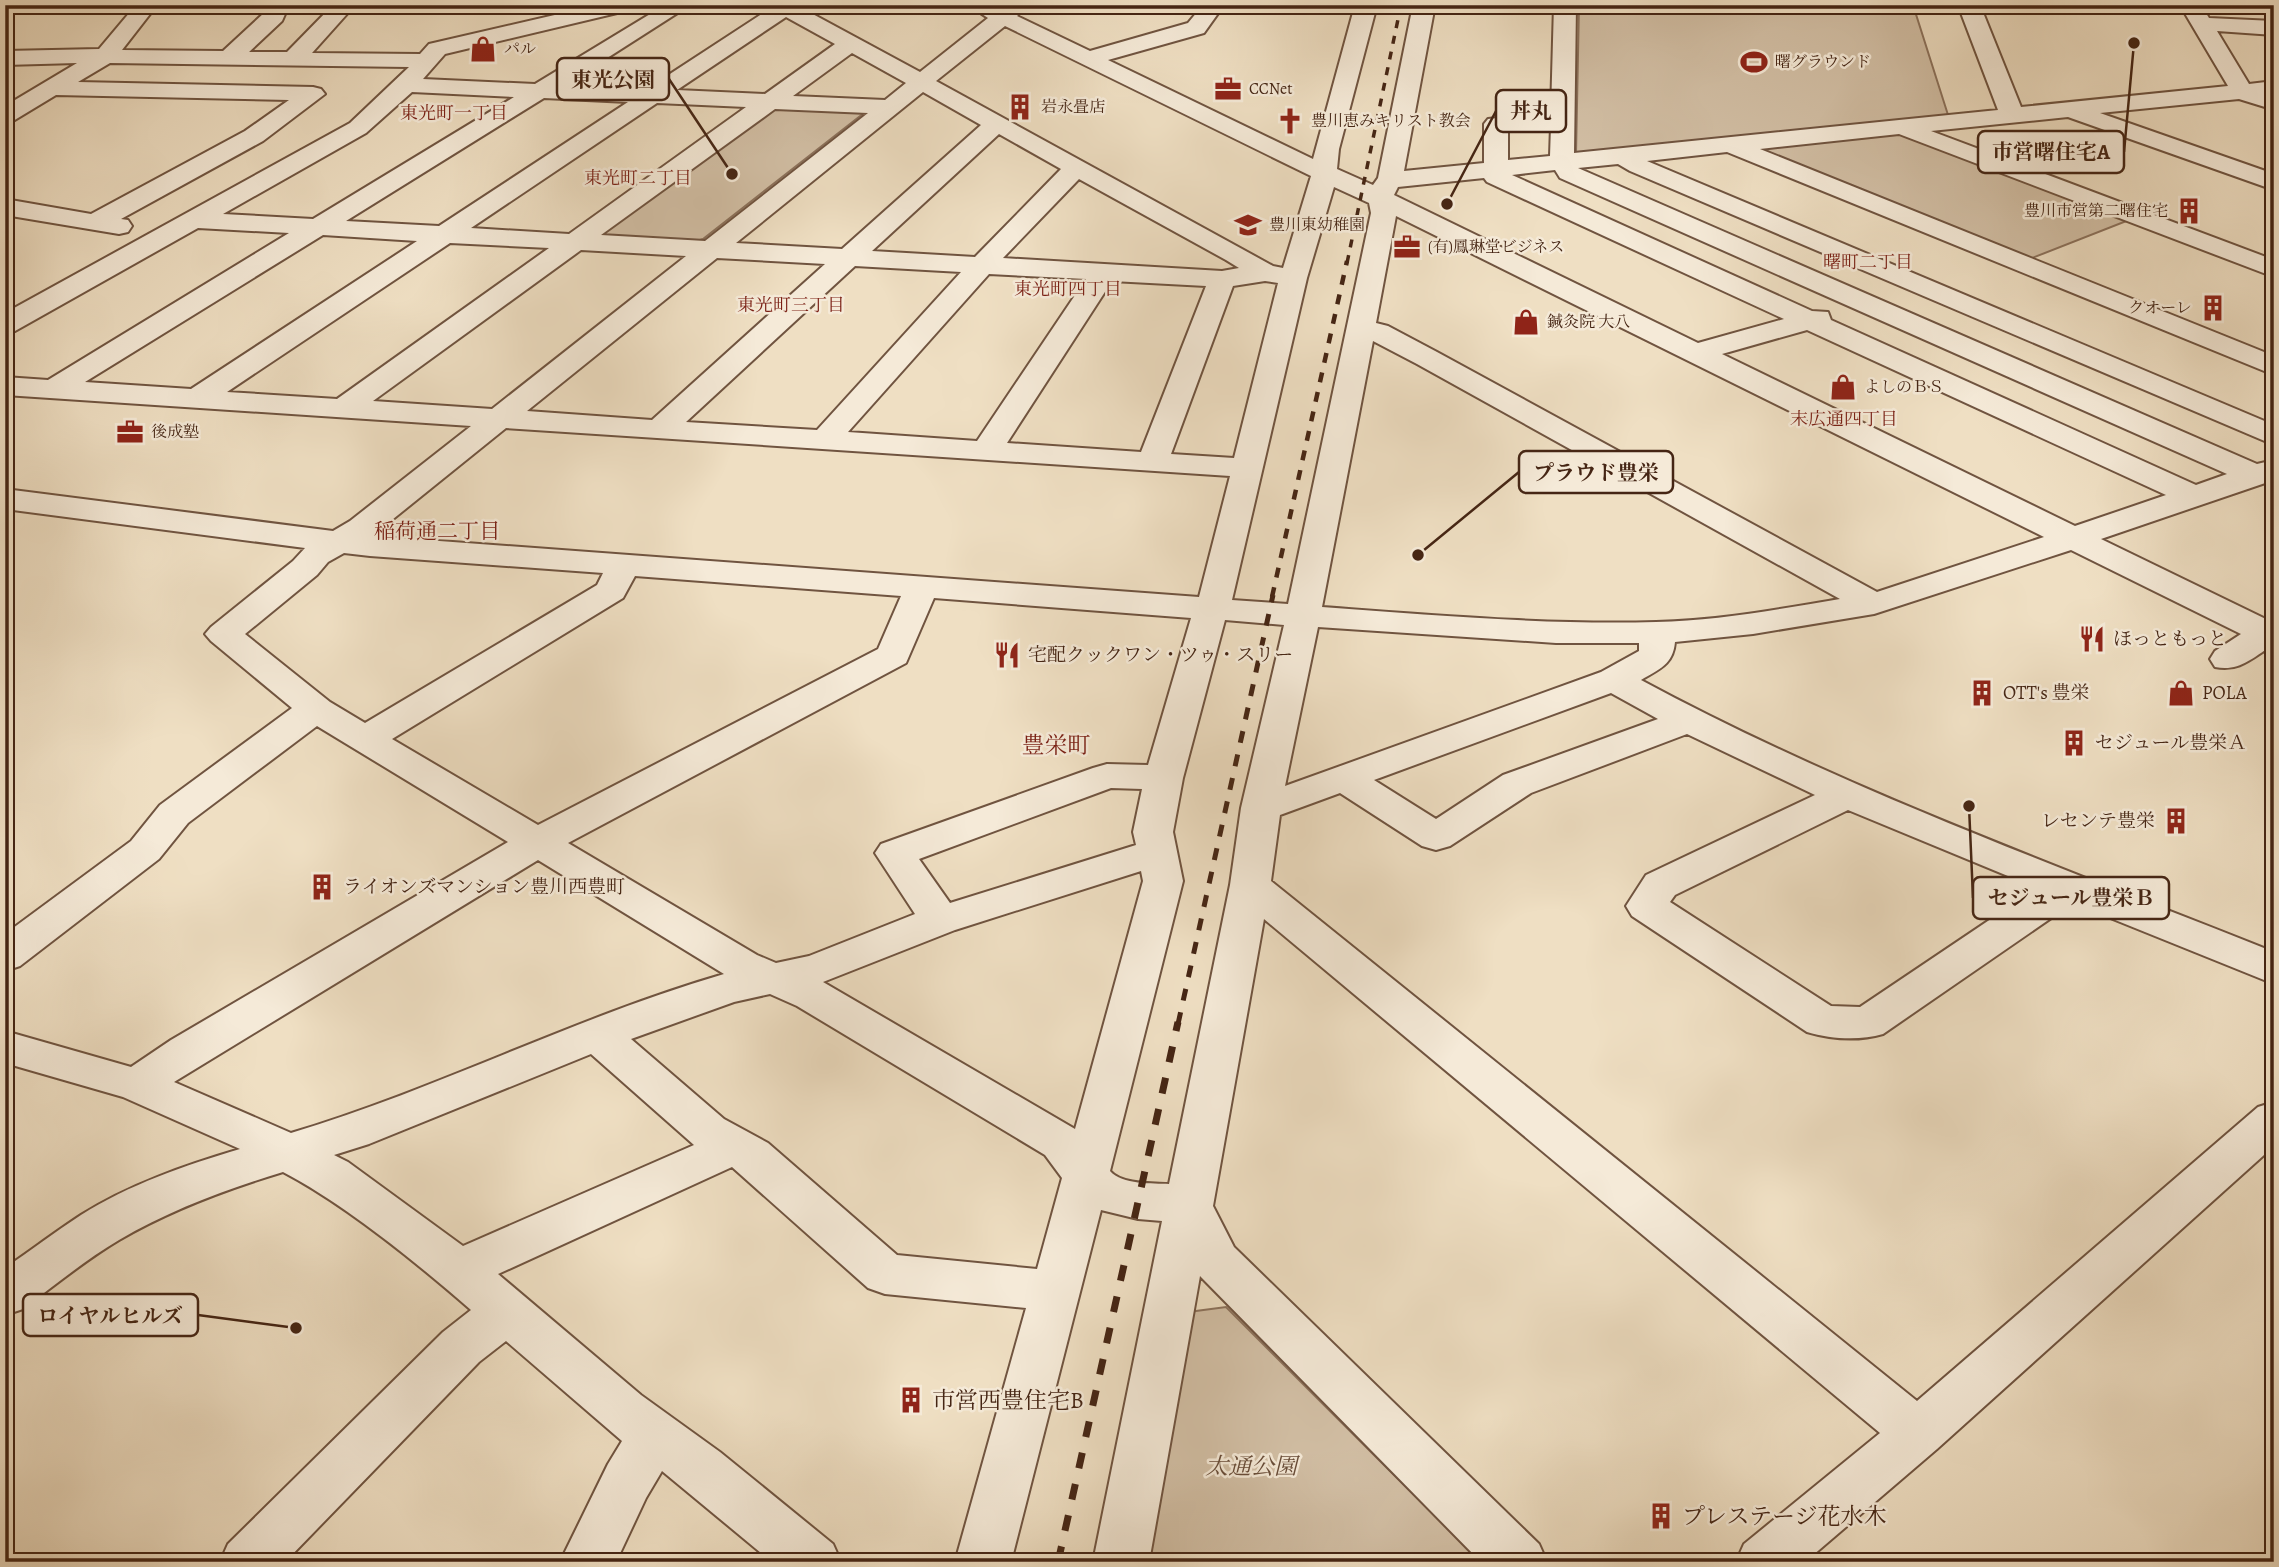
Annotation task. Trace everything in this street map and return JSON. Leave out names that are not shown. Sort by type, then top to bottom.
[{"type":"street","points":[[5,116],[105,56],[147,5]]},
{"type":"street","points":[[229,58],[274,16],[278,5]]},
{"type":"street","points":[[293,59],[345,5]]},
{"type":"street","points":[[449,87],[491,53],[567,11],[627,5]]},
{"type":"street","points":[[54,389],[680,5]]},
{"type":"street","points":[[1088,59],[1196,28],[1214,5]]},
{"type":"street","points":[[983,1562],[1057,1291],[1163,881],[1153,832],[1164,778],[1202,637],[1213,608],[1293,278],[1324,173],[1327,149],[1366,5]]},
{"type":"street","points":[[1121,1562],[1250,885],[1261,808],[1303,615],[1384,213],[1385,189],[1424,5]]},
{"type":"street","points":[[1565,5],[1562,163],[1569,173],[1866,304],[2264,472]]},
{"type":"street","points":[[1969,5],[2013,117]]},
{"type":"street","points":[[198,398],[654,96],[783,7],[1265,273]]},
{"type":"street","points":[[1188,1204],[1138,1200],[1099,1191],[1061,1143],[812,995],[741,965],[540,841],[317,710],[223,634],[305,568],[316,555],[362,528],[709,249],[732,235],[922,83],[1000,9],[1088,59],[1324,173],[1385,189],[1695,353],[2270,635]]},
{"type":"street","points":[[2196,14],[2274,28]]},
{"type":"street","points":[[2196,14],[2243,92],[2274,103]]},
{"type":"street","points":[[344,408],[850,44]]},
{"type":"street","points":[[5,325],[358,128],[406,85],[437,49],[491,53]]},
{"type":"street","points":[[5,58],[105,56],[425,61]]},
{"type":"street","points":[[406,85],[890,107]]},
{"type":"street","points":[[53,88],[313,94],[254,136],[95,222]]},
{"type":"street","points":[[1385,189],[1494,170],[2274,88]]},
{"type":"street","points":[[2068,110],[2274,183]]},
{"type":"street","points":[[1562,118],[1496,124],[1496,177],[2194,496]]},
{"type":"street","points":[[660,429],[846,257],[997,123]]},
{"type":"street","points":[[1902,129],[2274,269]]},
{"type":"street","points":[[1731,146],[2274,366]]},
{"type":"street","points":[[1625,158],[2274,436]]},
{"type":"street","points":[[826,439],[982,265],[1076,167]]},
{"type":"street","points":[[5,207],[166,234]]},
{"type":"street","points":[[193,220],[1222,279],[1265,273],[1293,278]]},
{"type":"street","points":[[1695,353],[2016,262]]},
{"type":"street","points":[[986,450],[1104,272]]},
{"type":"street","points":[[1153,461],[1222,279]]},
{"type":"street","points":[[1359,329],[1378,332],[1427,358],[1874,604]]},
{"type":"street","points":[[5,386],[1246,468]]},
{"type":"street","points":[[5,499],[337,543],[1303,615],[1556,632],[1658,633],[1753,624],[1874,604],[2264,472]]},
{"type":"street","points":[[368,738],[611,591],[623,566]]},
{"type":"street","points":[[137,1085],[187,1051],[540,841],[893,655],[920,588]]},
{"type":"street","points":[[1261,808],[1614,680],[1656,656],[1658,633]]},
{"type":"street","points":[[2228,659],[2270,635]]},
{"type":"street","points":[[1614,680],[1689,721],[1847,795],[2274,969]]},
{"type":"street","points":[[5,956],[145,850],[174,814],[292,724],[317,710]]},
{"type":"street","points":[[1343,778],[1436,837],[1517,784],[1689,721]]},
{"type":"street","points":[[940,920],[895,853],[1107,776],[1164,778]]},
{"type":"street","points":[[1847,795],[1660,885],[1647,906],[1822,1021],[1868,1023],[2069,886]]},
{"type":"street","points":[[5,1295],[63,1252],[134,1209],[221,1173],[354,1132],[597,1034],[727,988],[817,969],[940,920],[1159,851]]},
{"type":"street","points":[[1250,885],[1918,1433]]},
{"type":"street","points":[[597,1034],[620,1057],[708,1130],[751,1156],[885,1274],[1057,1291]]},
{"type":"street","points":[[5,1047],[137,1085],[249,1133],[331,1175],[459,1270],[622,1411],[655,1434],[813,1562]]},
{"type":"street","points":[[1765,1562],[1918,1433],[2274,1119]]},
{"type":"street","points":[[459,1270],[705,1161],[731,1144]]},
{"type":"street","points":[[1188,1204],[1217,1262],[1519,1562]]},
{"type":"street","points":[[248,1562],[461,1347],[506,1312]]},
{"type":"street","points":[[588,1562],[627,1481],[655,1434]]},
{"type":"green space","name":"曙グラウンド","points":[[1579,5],[1913,5],[1949,118],[1576,154]]},
{"type":"green space","points":[[777,106],[860,109],[864,113],[703,239],[690,243],[599,238],[595,234]]},
{"type":"green space","points":[[1891,134],[1904,135],[2129,220],[2027,260],[1757,148]]},
{"type":"green space","name":"太通公園","points":[[1226,1307],[1481,1562],[1137,1562],[1181,1313]]},
{"type":"railway","points":[[1347,263],[1401,5]]},
{"type":"railway","points":[[1272,597],[1347,261]]},
{"type":"railway","points":[[1178,1024],[1273,595]]},
{"type":"railway","points":[[1058,1562],[1178,1022]]},
{"type":"place","name":"市営曙住宅A","points":[[2134,43]]},
{"type":"place","name":"パル","points":[[483,49]]},
{"type":"place","name":"曙グラウンド","points":[[1754,62]]},
{"type":"place","name":"CCNet","points":[[1228,89]]},
{"type":"place","name":"岩永畳店","points":[[1020,107]]},
{"type":"place","name":"豊川恵みキリスト教会","points":[[1290,121]]},
{"type":"place","name":"東光公園","points":[[732,174]]},
{"type":"place","name":"丼丸","points":[[1447,204]]},
{"type":"place","name":"豊川市営第二曙住宅","points":[[2189,211]]},
{"type":"place","name":"豊川東幼稚園","points":[[1248,225]]},
{"type":"place","name":"(有)鳳琳堂ビジネス","points":[[1407,247]]},
{"type":"place","name":"クオーレ","points":[[2213,308]]},
{"type":"place","name":"鍼灸院 大八","points":[[1526,322]]},
{"type":"place","name":"よしのＢＳ","points":[[1843,387]]},
{"type":"place","name":"後成塾","points":[[130,432]]},
{"type":"place","name":"プラウド豊栄","points":[[1418,555]]},
{"type":"place","name":"ほっともっと","points":[[2092,639]]},
{"type":"place","name":"宅配クックワン・ツゥ・スリー","points":[[1007,655]]},
{"type":"place","name":"OTT's 豊栄","points":[[1982,693]]},
{"type":"place","name":"POLA","points":[[2181,693]]},
{"type":"place","name":"セジュール豊栄Ａ","points":[[2074,743]]},
{"type":"place","name":"セジュール豊栄Ｂ","points":[[1969,806]]},
{"type":"place","name":"レセンテ豊栄","points":[[2176,821]]},
{"type":"place","name":"ライオンズマンション豊川西豊町","points":[[322,887]]},
{"type":"place","name":"ロイヤルヒルズ","points":[[296,1328]]},
{"type":"place","name":"市営西豊住宅B","points":[[911,1400]]},
{"type":"place","name":"プレステージ花水木","points":[[1661,1516]]},
{"type":"district","name":"東光町一丁目","points":[[454,113]]},
{"type":"district","name":"東光町二丁目","points":[[638,178]]},
{"type":"district","name":"曙町二丁目","points":[[1868,262]]},
{"type":"district","name":"東光町四丁目","points":[[1068,289]]},
{"type":"district","name":"東光町三丁目","points":[[791,305]]},
{"type":"district","name":"末広通四丁目","points":[[1844,419]]},
{"type":"district","name":"稲荷通二丁目","points":[[437,531]]},
{"type":"district","name":"豊栄町","points":[[1056,745]]}]
